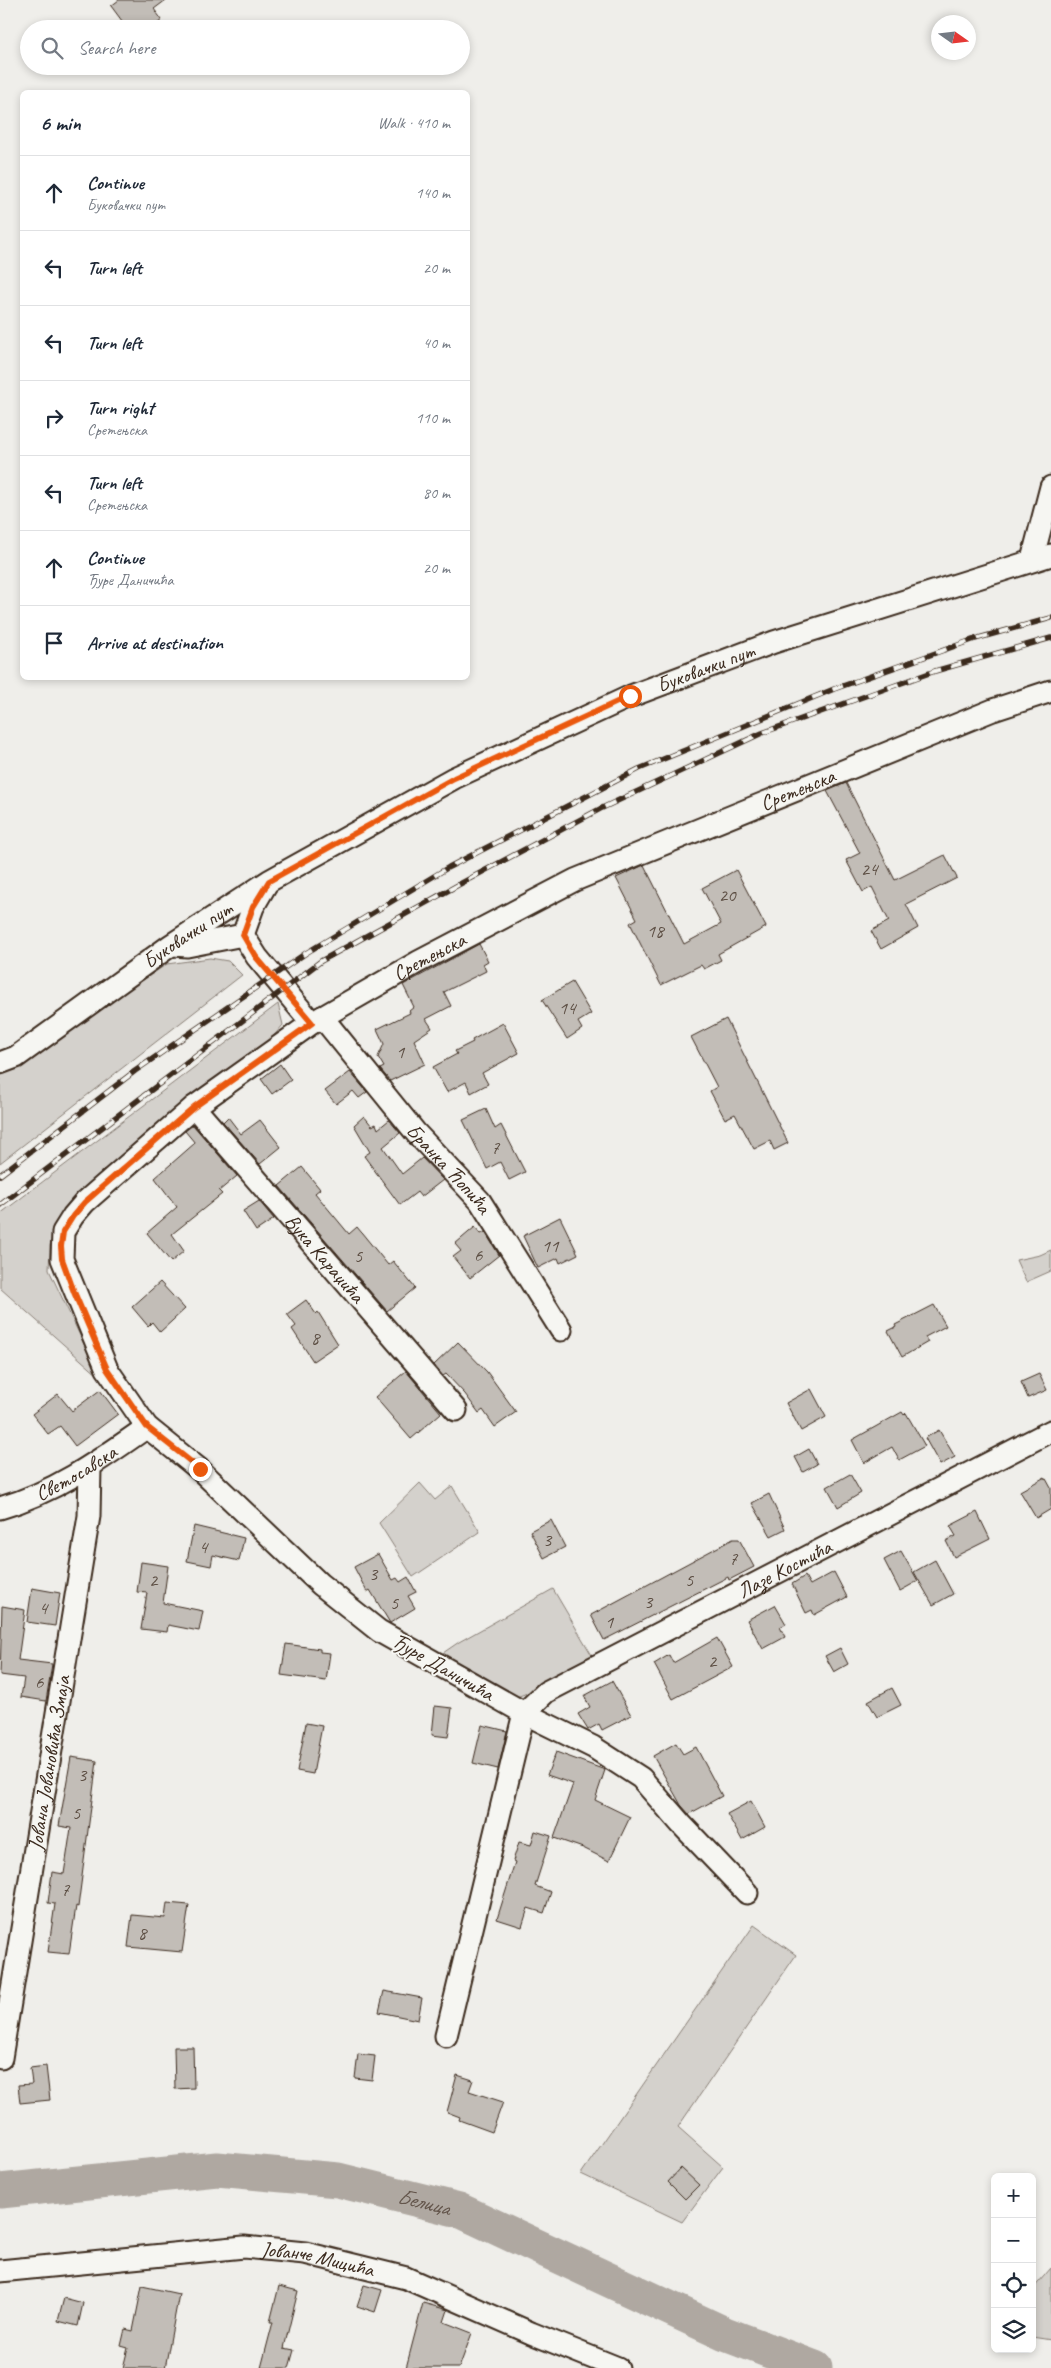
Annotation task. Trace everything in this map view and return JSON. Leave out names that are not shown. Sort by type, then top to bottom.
[{"type":"street","points":[[1042,557],[1051,487]]},
{"type":"street","name":"Буковачки пут","points":[[0,1063],[16,1056],[171,945],[269,881],[454,778],[630,696],[774,642],[1042,557]]},
{"type":"street","name":"Сретењска","points":[[147,1427],[107,1369],[62,1259],[63,1232],[85,1202],[194,1107],[317,1020],[418,962],[575,880],[993,710],[1051,691]]},
{"type":"street","points":[[171,945],[187,946],[243,935],[253,907],[269,881]]},
{"type":"street","name":"Бранка Ћопића","points":[[243,935],[256,957],[317,1020],[416,1133],[480,1201],[561,1330]]},
{"type":"street","name":"Вука Караџића","points":[[194,1107],[456,1410]]},
{"type":"street","name":"Светосавска","points":[[0,1508],[49,1490],[90,1468],[147,1427]]},
{"type":"street","name":"Ђуре Даничића","points":[[147,1427],[206,1475],[320,1584],[379,1631],[524,1713],[592,1746],[641,1778],[681,1824],[747,1894]]},
{"type":"street","name":"Лазе Костића","points":[[524,1713],[546,1692],[1051,1431]]},
{"type":"street","name":"Јована Јовановића Змаја","points":[[1,2058],[89,1516],[90,1468]]},
{"type":"street","points":[[446,2036],[524,1713]]},
{"type":"street","name":"Јованче Мицића","points":[[0,2271],[244,2247],[305,2253],[406,2278],[531,2333],[618,2368]]},
{"type":"shaded area","points":[[210,958],[228,961],[242,975],[0,1163],[0,1074],[10,1070],[167,964]]},
{"type":"shaded area","points":[[278,1004],[283,1025],[271,1039],[57,1222],[50,1245],[49,1270],[99,1376],[0,1288],[0,1214]]},
{"type":"shaded area","points":[[1051,1250],[1051,1271],[1026,1282],[1016,1260],[1040,1255]]},
{"type":"shaded area","points":[[420,1483],[435,1500],[452,1486],[480,1532],[413,1577],[379,1523]]},
{"type":"shaded area","points":[[553,1589],[593,1657],[532,1691],[517,1697],[440,1655],[459,1642]]},
{"type":"shaded area","points":[[754,1925],[796,1955],[678,2127],[723,2167],[682,2222],[581,2174]]},
{"type":"shaded area","points":[[1051,2268],[1051,2340],[1036,2338],[1036,2285]]},
{"type":"building","points":[[119,0],[166,0],[154,9],[162,20],[121,20],[111,6]]},
{"type":"building","points":[[846,783],[895,880],[945,855],[957,878],[906,904],[918,928],[881,949],[871,931],[889,921],[872,887],[863,892],[846,860],[860,853],[827,791]]},
{"type":"building","points":[[644,865],[684,944],[721,924],[702,888],[736,870],[766,927],[718,954],[721,960],[704,969],[701,965],[661,985],[630,923],[637,919],[616,878]]},
{"type":"building","points":[[479,944],[488,961],[483,964],[486,971],[444,992],[451,1006],[426,1019],[432,1028],[414,1040],[425,1064],[390,1081],[380,1069],[384,1067],[378,1057],[384,1044],[377,1029],[410,1013],[409,1011],[414,1007],[403,985]]},
{"type":"building","points":[[572,982],[591,1014],[578,1022],[582,1029],[567,1039],[542,1000]]},
{"type":"building","points":[[726,1019],[788,1143],[774,1150],[770,1141],[754,1149],[735,1114],[725,1119],[710,1091],[717,1087],[691,1037]]},
{"type":"building","points":[[503,1023],[519,1053],[482,1073],[488,1084],[471,1093],[466,1082],[447,1092],[433,1067],[457,1054],[455,1051],[473,1042],[472,1040]]},
{"type":"building","points":[[280,1064],[291,1080],[272,1094],[261,1079]]},
{"type":"building","points":[[350,1072],[367,1092],[359,1098],[353,1091],[336,1104],[325,1091]]},
{"type":"building","points":[[486,1109],[495,1129],[501,1125],[525,1172],[509,1180],[500,1162],[487,1169],[463,1120]]},
{"type":"building","points":[[364,1116],[372,1126],[376,1124],[378,1129],[389,1120],[400,1133],[383,1147],[402,1174],[422,1158],[443,1180],[421,1197],[417,1192],[400,1205],[364,1156],[370,1152],[354,1125]]},
{"type":"building","points":[[228,1117],[241,1134],[260,1120],[281,1147],[260,1164],[223,1122]]},
{"type":"building","points":[[193,1125],[237,1176],[219,1191],[222,1194],[172,1234],[184,1251],[171,1262],[147,1233],[177,1207],[155,1178],[195,1143],[185,1131]]},
{"type":"building","points":[[302,1167],[320,1189],[315,1193],[349,1234],[357,1227],[388,1265],[393,1261],[415,1288],[387,1311],[279,1186]]},
{"type":"building","points":[[259,1201],[274,1219],[256,1231],[243,1211]]},
{"type":"building","points":[[560,1217],[578,1254],[560,1263],[558,1258],[538,1268],[523,1236]]},
{"type":"building","points":[[475,1227],[481,1234],[485,1232],[499,1255],[470,1278],[453,1257],[461,1251],[455,1244]]},
{"type":"building","points":[[160,1282],[185,1309],[160,1332],[152,1322],[148,1326],[132,1307]]},
{"type":"building","points":[[306,1300],[316,1314],[318,1312],[338,1344],[313,1361],[292,1329],[296,1326],[287,1314]]},
{"type":"building","points":[[934,1305],[946,1326],[925,1337],[928,1342],[902,1357],[888,1331],[896,1327],[895,1325]]},
{"type":"building","points":[[458,1342],[487,1372],[516,1412],[495,1427],[483,1410],[479,1413],[465,1394],[446,1374],[443,1376],[434,1365]]},
{"type":"building","points":[[406,1371],[441,1413],[411,1439],[375,1397]]},
{"type":"building","points":[[1039,1374],[1047,1390],[1028,1398],[1021,1382]]},
{"type":"building","points":[[811,1389],[826,1417],[801,1431],[786,1403]]},
{"type":"building","points":[[100,1390],[118,1414],[75,1446],[60,1426],[48,1434],[32,1414],[58,1394],[72,1411]]},
{"type":"building","points":[[902,1412],[904,1415],[906,1413],[925,1446],[899,1460],[892,1447],[864,1463],[852,1440]]},
{"type":"building","points":[[939,1430],[955,1457],[940,1465],[925,1438]]},
{"type":"building","points":[[809,1449],[817,1464],[803,1472],[795,1457]]},
{"type":"building","points":[[850,1474],[861,1493],[838,1507],[827,1487]]},
{"type":"building","points":[[1045,1477],[1051,1488],[1051,1509],[1036,1518],[1020,1491]]},
{"type":"building","points":[[769,1494],[785,1529],[771,1536],[752,1503]]},
{"type":"building","points":[[977,1512],[990,1539],[954,1557],[946,1541],[956,1536],[950,1526]]},
{"type":"building","points":[[551,1520],[565,1547],[544,1558],[530,1531]]},
{"type":"building","points":[[194,1526],[244,1538],[239,1561],[213,1555],[211,1566],[187,1561]]},
{"type":"building","points":[[733,1539],[739,1539],[754,1567],[729,1580],[728,1577],[604,1640],[591,1615]]},
{"type":"building","points":[[901,1551],[918,1581],[900,1591],[884,1560]]},
{"type":"building","points":[[378,1554],[393,1580],[397,1578],[400,1582],[408,1577],[416,1592],[408,1596],[415,1608],[390,1623],[370,1590],[367,1592],[354,1567]]},
{"type":"building","points":[[935,1560],[953,1594],[933,1605],[914,1572]]},
{"type":"building","points":[[141,1562],[168,1566],[163,1603],[203,1611],[199,1631],[168,1625],[167,1632],[141,1629],[147,1593],[137,1592]]},
{"type":"building","points":[[834,1572],[847,1597],[814,1615],[812,1610],[806,1613],[792,1584],[805,1576],[810,1585]]},
{"type":"building","points":[[32,1588],[60,1593],[55,1626],[27,1622]]},
{"type":"building","points":[[775,1605],[786,1624],[780,1627],[785,1637],[763,1649],[747,1620]]},
{"type":"building","points":[[2,1606],[25,1610],[18,1660],[52,1664],[46,1701],[21,1697],[24,1678],[0,1675]]},
{"type":"building","points":[[717,1638],[733,1667],[673,1699],[654,1664],[669,1655],[673,1663]]},
{"type":"building","points":[[286,1644],[320,1649],[320,1652],[330,1653],[326,1681],[281,1675]]},
{"type":"building","points":[[840,1648],[848,1664],[834,1672],[825,1656]]},
{"type":"building","points":[[612,1681],[631,1715],[602,1730],[599,1724],[588,1730],[578,1714],[590,1707],[584,1696]]},
{"type":"building","points":[[892,1688],[901,1705],[877,1717],[868,1701]]},
{"type":"building","points":[[435,1706],[452,1708],[448,1737],[432,1735]]},
{"type":"building","points":[[306,1723],[322,1726],[313,1774],[297,1771]]},
{"type":"building","points":[[482,1725],[507,1731],[498,1769],[473,1763]]},
{"type":"building","points":[[676,1743],[683,1754],[696,1747],[722,1796],[689,1814],[681,1805],[653,1756]]},
{"type":"building","points":[[556,1752],[605,1770],[595,1800],[630,1817],[609,1861],[583,1848],[554,1838],[573,1784],[547,1775]]},
{"type":"building","points":[[71,1757],[97,1761],[78,1907],[76,1906],[69,1954],[48,1952],[55,1904],[48,1903],[52,1872],[64,1874],[71,1828],[59,1826]]},
{"type":"building","points":[[751,1801],[765,1827],[742,1840],[727,1814]]},
{"type":"building","points":[[535,1831],[551,1836],[535,1886],[551,1892],[544,1913],[528,1908],[522,1927],[497,1919],[515,1862],[513,1861],[519,1842],[531,1845]]},
{"type":"building","points":[[167,1903],[189,1905],[182,1952],[128,1947],[132,1915],[165,1918]]},
{"type":"building","points":[[384,1991],[422,1998],[418,2020],[379,2012]]},
{"type":"building","points":[[174,2047],[193,2047],[194,2088],[175,2089]]},
{"type":"building","points":[[358,2054],[375,2056],[372,2080],[355,2078]]},
{"type":"building","points":[[46,2066],[50,2100],[20,2103],[18,2085],[32,2084],[30,2068]]},
{"type":"building","points":[[457,2075],[473,2080],[469,2091],[503,2102],[492,2132],[459,2120],[460,2117],[447,2112]]},
{"type":"building","points":[[681,2168],[699,2185],[685,2199],[668,2182]]},
{"type":"building","points":[[364,2285],[382,2290],[375,2312],[357,2306]]},
{"type":"building","points":[[142,2286],[179,2294],[165,2368],[123,2368],[128,2348],[121,2346],[125,2329],[133,2331]]},
{"type":"building","points":[[279,2286],[298,2291],[284,2348],[294,2350],[289,2368],[261,2368],[273,2322],[270,2322]]},
{"type":"building","points":[[64,2298],[83,2303],[78,2326],[58,2321]]},
{"type":"building","points":[[423,2303],[448,2310],[444,2322],[472,2333],[459,2368],[406,2368]]},
{"type":"waterway","name":"Белица","points":[[0,2191],[217,2169],[338,2180],[459,2210],[725,2334],[815,2368]]},
{"type":"railway","points":[[0,1175],[135,1071],[306,953],[449,867],[639,769],[834,689],[975,639],[1051,618]]},
{"type":"railway","points":[[0,1205],[321,961],[458,885],[600,809],[762,733],[935,671],[1051,638]]},
{"type":"route","points":[[200,1469],[147,1427],[107,1369],[62,1259],[63,1232],[85,1202],[194,1107],[312,1023],[256,957],[243,935],[253,907],[269,881],[454,778],[630,696]]}]
